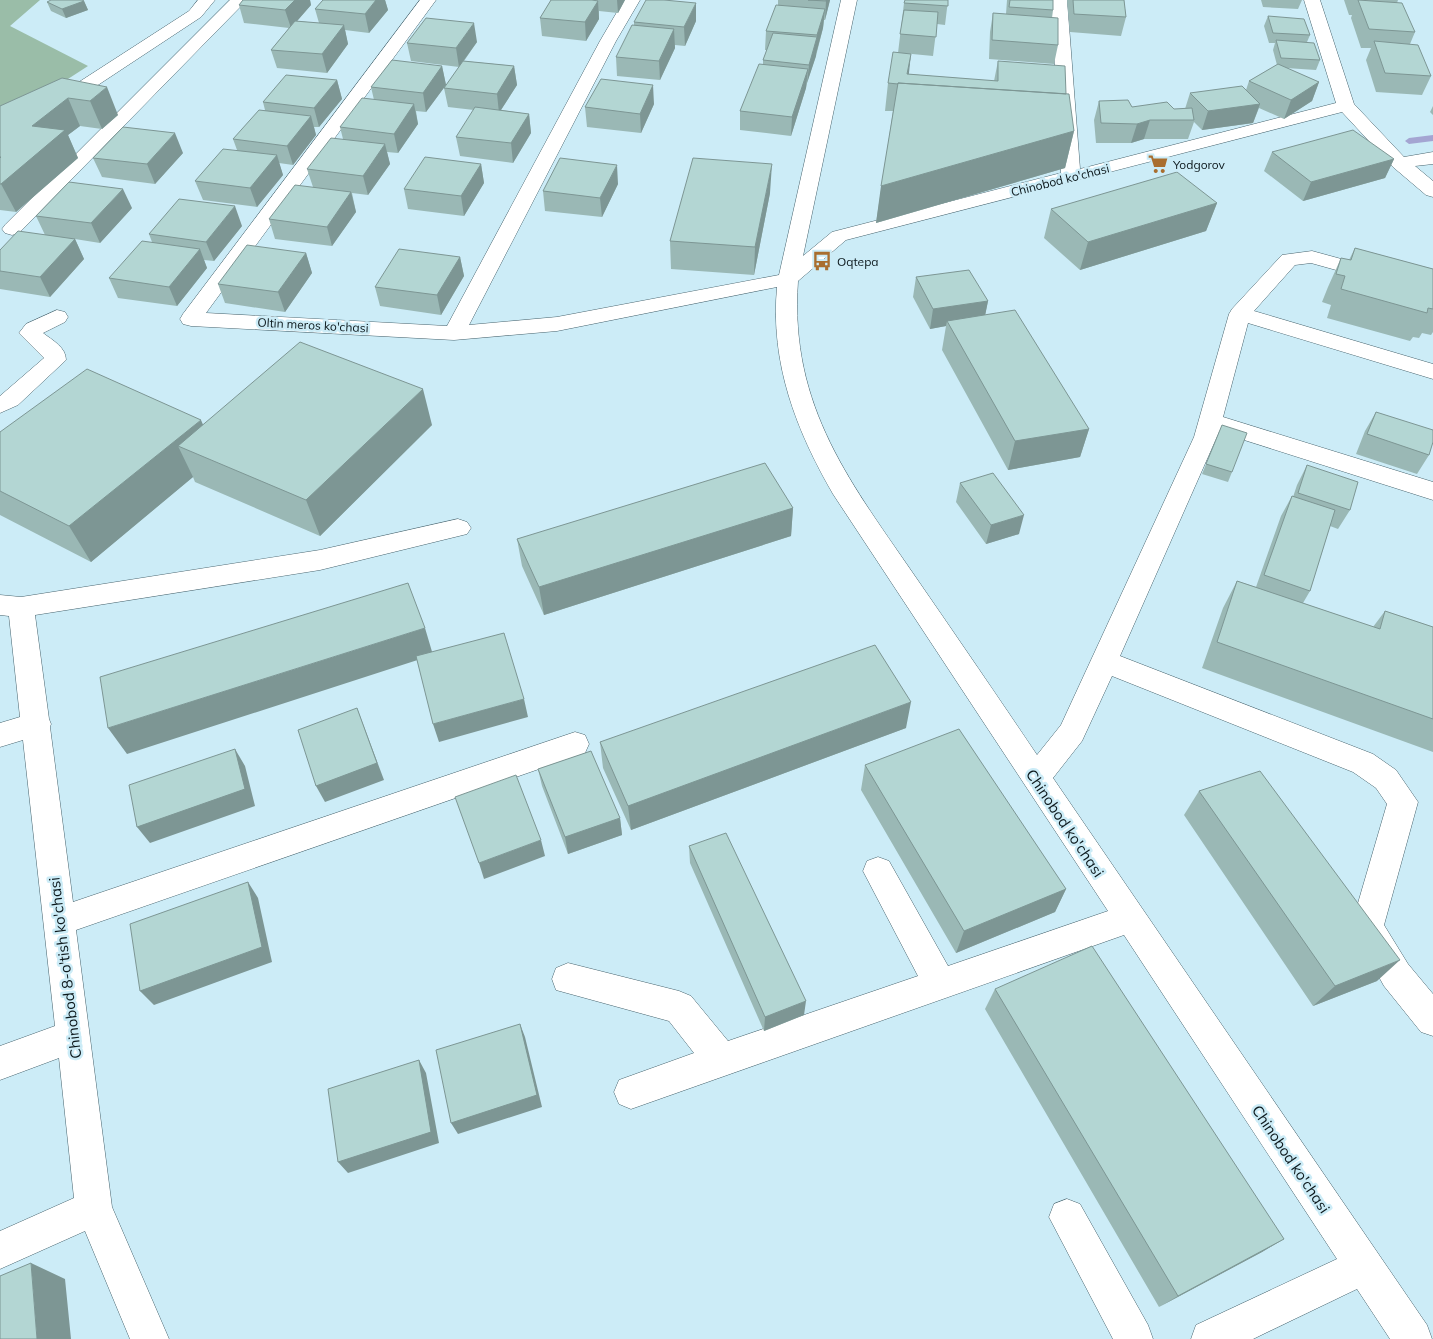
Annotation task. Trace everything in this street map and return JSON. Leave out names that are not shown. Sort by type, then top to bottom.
[{"type":"street","points":[[0,131],[51,108],[195,14],[207,0]]},
{"type":"street","points":[[12,229],[239,0]]},
{"type":"street","name":"Oltin meros ko'chasi","points":[[428,0],[191,319],[454,333]]},
{"type":"street","points":[[454,333],[608,41],[632,0]]},
{"type":"street","name":"Chinobod ko'chasi","points":[[849,0],[788,279],[785,315],[786,346],[800,402],[817,442],[842,488],[1413,1339]]},
{"type":"street","points":[[1060,0],[1071,178]]},
{"type":"street","points":[[1312,0],[1346,106],[1400,163],[1433,191]]},
{"type":"street","name":"Chinobod ko'chasi","points":[[788,279],[839,236],[1346,106]]},
{"type":"street","points":[[1400,163],[1433,158]]},
{"type":"street","points":[[1035,778],[1072,733],[1206,437],[1240,314],[1289,259],[1312,257],[1433,291]]},
{"type":"street","points":[[454,333],[557,324],[788,279]]},
{"type":"street","points":[[1240,314],[1433,372]]},
{"type":"street","points":[[0,405],[10,400],[55,360],[55,354],[30,333],[57,317]]},
{"type":"street","points":[[1211,421],[1433,491]]},
{"type":"street","points":[[10,606],[320,560],[458,528]]},
{"type":"street","name":"Chinobod 8-o'tish ko'chasi","points":[[10,606],[37,724],[94,1208],[150,1339]]},
{"type":"street","points":[[1105,662],[1363,763],[1386,778],[1403,802],[1367,927],[1396,975],[1433,1020]]},
{"type":"street","points":[[0,735],[37,724]]},
{"type":"street","points":[[60,921],[575,744]]},
{"type":"street","points":[[878,871],[940,984]]},
{"type":"street","points":[[632,1092],[1130,918]]},
{"type":"street","points":[[568,979],[679,1007],[722,1061]]},
{"type":"street","points":[[0,1063],[73,1036]]},
{"type":"street","points":[[0,1250],[94,1208]]},
{"type":"street","points":[[1066,1217],[1134,1339]]},
{"type":"street","points":[[1210,1339],[1364,1266]]},
{"type":"green space","points":[[0,0],[40,0],[10,26],[88,66],[37,99],[0,112]]},
{"type":"building","points":[[51,0],[84,1],[62,9],[47,2]]},
{"type":"building","points":[[243,0],[295,0],[285,10],[239,5]]},
{"type":"building","points":[[323,0],[376,0],[365,14],[315,9]]},
{"type":"building","points":[[551,0],[598,1],[585,22],[540,18]]},
{"type":"building","points":[[646,0],[696,3],[684,27],[634,22]]},
{"type":"building","points":[[905,0],[948,0],[948,6],[904,3]]},
{"type":"building","points":[[1010,0],[1053,0],[1053,10],[1009,7]]},
{"type":"building","points":[[1073,0],[1124,0],[1126,17],[1074,14]]},
{"type":"building","points":[[1358,0],[1402,3],[1415,32],[1369,29]]},
{"type":"building","points":[[776,5],[825,9],[817,35],[766,31]]},
{"type":"building","points":[[904,10],[938,12],[936,37],[900,34]]},
{"type":"building","points":[[993,13],[1058,18],[1058,45],[992,40]]},
{"type":"building","points":[[1268,16],[1304,19],[1310,35],[1273,33]]},
{"type":"building","points":[[426,18],[474,23],[456,48],[407,43]]},
{"type":"building","points":[[295,21],[344,25],[322,54],[271,50]]},
{"type":"building","points":[[632,25],[674,29],[659,61],[616,57]]},
{"type":"building","points":[[773,33],[817,37],[809,65],[763,60]]},
{"type":"building","points":[[1276,40],[1314,43],[1320,60],[1281,58]]},
{"type":"building","points":[[1374,41],[1418,45],[1431,76],[1385,73]]},
{"type":"building","points":[[893,52],[911,54],[907,74],[998,81],[998,61],[1065,66],[1066,94],[888,83]]},
{"type":"building","points":[[392,60],[442,66],[423,93],[371,87]]},
{"type":"building","points":[[463,61],[514,66],[497,94],[444,88]]},
{"type":"building","points":[[759,64],[808,69],[792,117],[740,111]]},
{"type":"building","points":[[1278,64],[1319,82],[1291,100],[1249,81]]},
{"type":"building","points":[[286,75],[337,80],[314,108],[263,102]]},
{"type":"building","points":[[62,78],[107,87],[90,101],[68,98],[32,126],[65,130],[0,184],[0,106]]},
{"type":"building","points":[[601,79],[653,85],[640,114],[585,107]]},
{"type":"building","points":[[898,83],[1069,94],[1074,131],[881,186]]},
{"type":"building","points":[[1242,86],[1260,104],[1208,111],[1190,93]]},
{"type":"building","points":[[362,98],[414,104],[394,134],[340,127]]},
{"type":"building","points":[[1128,100],[1132,107],[1167,102],[1174,109],[1192,108],[1194,120],[1150,120],[1137,124],[1101,123],[1099,101]]},
{"type":"building","points":[[475,107],[529,114],[511,143],[456,137]]},
{"type":"building","points":[[259,110],[311,116],[287,146],[233,139]]},
{"type":"building","points":[[123,127],[175,133],[147,164],[93,158]]},
{"type":"building","points":[[1353,130],[1394,159],[1311,182],[1272,152]]},
{"type":"building","points":[[331,138],[385,144],[363,176],[307,169]]},
{"type":"building","points":[[223,149],[277,155],[250,188],[195,181]]},
{"type":"building","points":[[425,157],[481,164],[461,196],[404,189]]},
{"type":"building","points":[[560,158],[617,165],[600,198],[543,191]]},
{"type":"building","points":[[693,158],[772,164],[755,247],[670,241]]},
{"type":"building","points":[[1177,172],[1217,203],[1088,242],[1051,209]]},
{"type":"building","points":[[69,182],[123,189],[91,223],[36,216]]},
{"type":"building","points":[[295,185],[351,192],[327,227],[269,219]]},
{"type":"building","points":[[179,199],[235,206],[206,242],[149,234]]},
{"type":"building","points":[[18,231],[75,239],[40,277],[0,271],[0,250]]},
{"type":"building","points":[[142,241],[200,249],[169,287],[109,278]]},
{"type":"building","points":[[247,245],[306,253],[278,292],[218,284]]},
{"type":"building","points":[[1355,248],[1433,269],[1433,309],[1428,308],[1427,313],[1341,289],[1345,276],[1336,274],[1341,258],[1351,260]]},
{"type":"building","points":[[399,249],[460,257],[437,295],[375,287]]},
{"type":"building","points":[[969,270],[988,301],[933,309],[916,277]]},
{"type":"building","points":[[1015,310],[1089,429],[1015,441],[947,321]]},
{"type":"building","points":[[300,342],[423,389],[306,500],[178,446]]},
{"type":"building","points":[[87,369],[201,420],[69,526],[0,491],[0,432]]},
{"type":"building","points":[[1376,412],[1433,430],[1433,442],[1429,455],[1367,434]]},
{"type":"building","points":[[1222,425],[1247,433],[1232,472],[1206,464]]},
{"type":"building","points":[[765,463],[793,508],[539,587],[517,539]]},
{"type":"building","points":[[1307,465],[1358,482],[1350,510],[1298,493]]},
{"type":"building","points":[[993,473],[1024,515],[991,525],[960,483]]},
{"type":"building","points":[[1292,496],[1335,510],[1310,591],[1264,575]]},
{"type":"building","points":[[1237,581],[1380,629],[1385,611],[1433,627],[1433,719],[1217,642]]},
{"type":"building","points":[[408,583],[425,628],[108,728],[100,677]]},
{"type":"building","points":[[504,633],[524,699],[433,724],[416,656]]},
{"type":"building","points":[[875,645],[911,702],[628,806],[600,742]]},
{"type":"building","points":[[357,708],[377,763],[316,786],[298,730]]},
{"type":"building","points":[[959,729],[1066,889],[964,931],[865,765]]},
{"type":"building","points":[[235,749],[245,789],[137,827],[129,785]]},
{"type":"building","points":[[591,751],[620,818],[565,837],[538,769]]},
{"type":"building","points":[[1260,771],[1400,960],[1335,986],[1199,791]]},
{"type":"building","points":[[516,775],[541,840],[479,863],[455,797]]},
{"type":"building","points":[[726,833],[806,1001],[765,1017],[689,846]]},
{"type":"building","points":[[248,882],[262,947],[140,991],[130,924]]},
{"type":"building","points":[[1092,946],[1284,1239],[1178,1296],[995,989]]},
{"type":"building","points":[[520,1024],[537,1095],[451,1123],[436,1050]]},
{"type":"building","points":[[419,1060],[431,1132],[338,1162],[328,1089]]},
{"type":"building","points":[[31,1263],[37,1339],[0,1339],[0,1276]]},
{"type":"waterway","points":[[1409,141],[1433,138]]},
{"type":"place","name":"Yodgorov","points":[[1158,164]]},
{"type":"place","name":"Oqtepa","points":[[822,261]]}]
